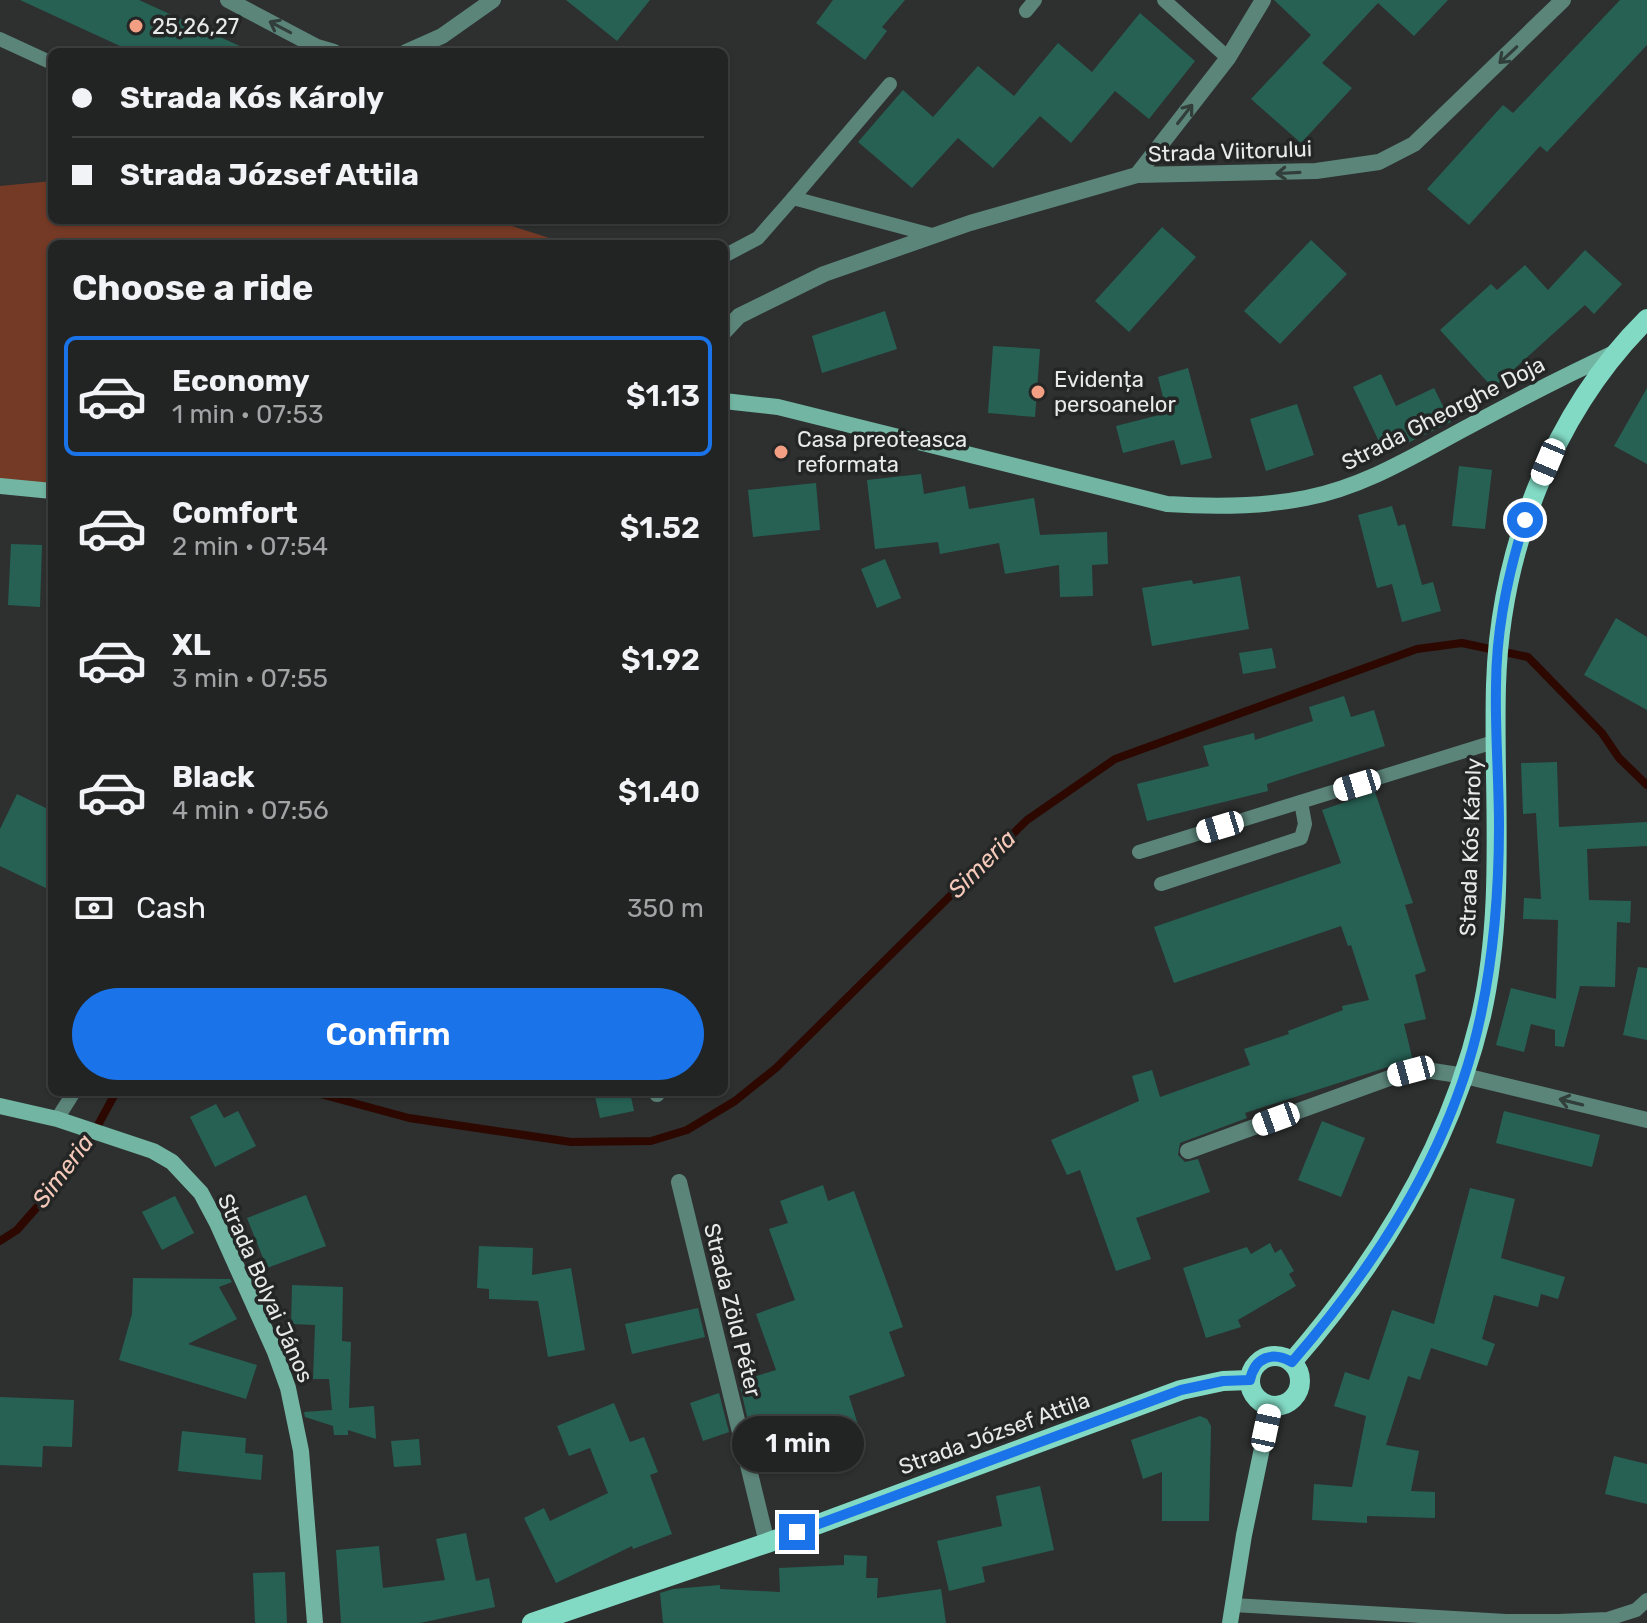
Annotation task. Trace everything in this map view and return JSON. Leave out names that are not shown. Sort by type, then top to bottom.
[{"type":"main road","name":"Strada Kós Károly","points":[[1292,1362],[1380,1248],[1440,1137],[1465,1076],[1481,1014],[1498,883],[1496,685],[1500,628],[1508,580],[1531,503],[1548,462],[1614,353],[1647,319]]},
{"type":"main road","points":[[1279,1356],[1292,1362],[1299,1376],[1297,1391],[1286,1402],[1271,1405],[1254,1394],[1250,1380],[1254,1367],[1265,1358],[1279,1356]]},
{"type":"main road","name":"Strada József Attila","points":[[532,1623],[767,1543],[1181,1390],[1223,1381],[1250,1380]]},
{"type":"street","points":[[228,0],[320,48]]},
{"type":"street","points":[[415,48],[442,36],[493,0]]},
{"type":"street","points":[[1137,175],[1228,58],[1263,0]]},
{"type":"street","name":"Strada Viitorului","points":[[728,328],[739,316],[824,274],[932,235],[1137,175],[1316,171],[1379,162],[1414,144],[1563,0]]},
{"type":"street","name":"Strada Gheorghe Doja","points":[[728,401],[778,407],[1167,504],[1221,506],[1306,499],[1347,487],[1389,470],[1536,390],[1614,353]]},
{"type":"street","points":[[0,486],[48,491]]},
{"type":"street","points":[[1188,1151],[1403,1073],[1426,1070],[1465,1076],[1647,1120]]},
{"type":"street","name":"Strada Bolyai János","points":[[0,1106],[57,1119],[153,1151],[172,1162],[201,1193],[275,1352],[288,1388],[301,1451],[315,1623]]},
{"type":"street","name":"Strada Zöld Péter","points":[[679,1182],[767,1543]]},
{"type":"street","points":[[1230,1623],[1271,1405]]},
{"type":"lane","points":[[1164,0],[1228,58]]},
{"type":"lane","points":[[0,39],[48,61]]},
{"type":"lane","points":[[728,254],[758,238],[890,84]]},
{"type":"lane","points":[[793,198],[932,235]]},
{"type":"lane","points":[[1139,852],[1497,741]]},
{"type":"lane","points":[[1161,884],[1301,838],[1305,824],[1301,802]]},
{"type":"lane","points":[[57,1119],[71,1096]]},
{"type":"lane","points":[[1233,1605],[1506,1621],[1558,1621],[1608,1619],[1636,1610],[1647,1600]]},
{"type":"shaded area","points":[[48,181],[48,224],[506,224],[556,240],[48,240],[48,491],[0,486],[0,186]]},
{"type":"building","name":"25,26,27","points":[[20,0],[139,0],[244,48],[124,48]]},
{"type":"building","points":[[566,0],[650,0],[617,41]]},
{"type":"building","points":[[833,0],[905,0],[882,27],[887,31],[865,60],[816,23]]},
{"type":"building","points":[[1274,0],[1448,0],[1414,36],[1378,3],[1322,63],[1352,88],[1301,143],[1251,99],[1311,35]]},
{"type":"building","points":[[1620,0],[1647,0],[1647,45],[1547,152],[1540,146],[1469,225],[1427,189],[1503,105],[1513,113]]},
{"type":"building","points":[[1140,13],[1195,61],[1149,119],[1115,91],[1071,143],[1040,116],[993,168],[958,138],[912,188],[858,142],[903,90],[933,117],[978,66],[1014,96],[1058,43],[1092,72]]},
{"type":"building","points":[[1162,227],[1196,257],[1129,332],[1095,301]]},
{"type":"building","points":[[1311,240],[1347,274],[1280,344],[1244,311]]},
{"type":"building","points":[[1585,250],[1622,284],[1594,314],[1585,305],[1493,388],[1440,330],[1491,284],[1497,290],[1525,265],[1548,290]]},
{"type":"building","points":[[885,311],[897,349],[822,373],[812,336]]},
{"type":"building","points":[[993,346],[1040,349],[1035,417],[988,413]]},
{"type":"building","points":[[1188,368],[1212,458],[1181,465],[1174,440],[1123,453],[1116,426],[1167,413],[1158,377]]},
{"type":"building","points":[[1381,374],[1396,406],[1434,388],[1451,422],[1385,454],[1353,387]]},
{"type":"building","points":[[1647,388],[1647,464],[1614,446]]},
{"type":"building","points":[[1297,404],[1314,455],[1266,471],[1250,419]]},
{"type":"building","points":[[1459,466],[1492,470],[1485,529],[1452,526]]},
{"type":"building","points":[[921,474],[924,494],[965,486],[969,509],[1034,498],[1040,535],[1107,532],[1108,564],[1092,565],[1093,596],[1060,597],[1059,565],[1005,574],[999,543],[940,554],[938,542],[875,549],[867,480]]},
{"type":"building","points":[[816,483],[820,530],[753,537],[748,490]]},
{"type":"building","points":[[1392,506],[1398,526],[1405,524],[1422,585],[1433,582],[1441,611],[1402,622],[1392,584],[1377,588],[1358,515]]},
{"type":"building","points":[[11,544],[42,545],[40,607],[8,605]]},
{"type":"building","points":[[885,559],[901,598],[877,608],[861,569]]},
{"type":"building","points":[[1240,576],[1249,629],[1152,646],[1142,588]]},
{"type":"building","points":[[1616,618],[1647,637],[1647,710],[1584,675]]},
{"type":"building","points":[[1272,648],[1276,668],[1243,674],[1239,653]]},
{"type":"building","points":[[1344,696],[1351,717],[1374,710],[1385,746],[1267,784],[1268,791],[1147,821],[1137,784],[1209,766],[1203,746],[1254,733],[1255,740],[1313,721],[1309,707]]},
{"type":"building","points":[[1557,762],[1559,827],[1647,822],[1647,846],[1587,849],[1589,900],[1631,901],[1630,923],[1617,922],[1615,987],[1580,986],[1564,1047],[1555,1046],[1555,1030],[1531,1024],[1524,1052],[1496,1045],[1511,988],[1556,999],[1558,920],[1523,919],[1524,898],[1541,899],[1536,813],[1523,814],[1521,763]]},
{"type":"building","points":[[1375,792],[1413,903],[1405,905],[1426,971],[1415,975],[1426,1019],[1404,1024],[1413,1061],[1245,1113],[1247,1118],[1180,1143],[1178,1155],[1185,1162],[1198,1159],[1210,1192],[1136,1218],[1151,1259],[1116,1271],[1080,1170],[1067,1175],[1051,1140],[1139,1101],[1132,1076],[1152,1070],[1160,1097],[1250,1065],[1244,1049],[1289,1034],[1288,1031],[1343,1010],[1342,1006],[1369,1000],[1351,945],[1348,946],[1341,926],[1174,983],[1154,927],[1341,863],[1322,810]]},
{"type":"building","points":[[17,794],[48,809],[48,889],[0,866],[0,829]]},
{"type":"building","points":[[1638,967],[1647,968],[1647,1040],[1623,1035]]},
{"type":"building","points":[[595,1096],[631,1096],[634,1111],[600,1118]]},
{"type":"building","points":[[216,1104],[224,1118],[238,1111],[256,1146],[215,1167],[190,1117]]},
{"type":"building","points":[[1504,1111],[1600,1135],[1592,1167],[1496,1143]]},
{"type":"building","points":[[1322,1121],[1365,1138],[1341,1197],[1298,1180]]},
{"type":"building","points":[[823,1185],[828,1201],[854,1191],[903,1327],[889,1332],[905,1376],[849,1396],[858,1425],[767,1455],[757,1422],[749,1425],[740,1386],[744,1384],[743,1380],[776,1370],[756,1314],[795,1300],[769,1229],[788,1223],[780,1201]]},
{"type":"building","points":[[1470,1188],[1515,1199],[1501,1258],[1565,1277],[1558,1299],[1541,1294],[1538,1307],[1494,1295],[1482,1339],[1495,1344],[1487,1366],[1431,1348],[1420,1380],[1408,1376],[1386,1445],[1419,1451],[1411,1491],[1435,1492],[1435,1518],[1367,1516],[1367,1523],[1312,1520],[1314,1484],[1352,1487],[1366,1416],[1334,1406],[1345,1372],[1369,1380],[1392,1310],[1434,1324]]},
{"type":"building","points":[[306,1195],[326,1246],[267,1268],[247,1218]]},
{"type":"building","points":[[175,1196],[194,1233],[162,1250],[142,1212]]},
{"type":"building","points":[[1270,1243],[1275,1253],[1281,1249],[1294,1271],[1289,1274],[1296,1286],[1238,1320],[1241,1327],[1206,1338],[1183,1268],[1247,1247],[1251,1254]]},
{"type":"building","points":[[479,1246],[533,1248],[532,1275],[571,1268],[585,1350],[548,1357],[538,1301],[489,1299],[489,1289],[477,1288]]},
{"type":"building","points":[[133,1278],[230,1279],[232,1282],[219,1287],[237,1319],[188,1344],[257,1365],[246,1399],[119,1360],[132,1314]]},
{"type":"building","points":[[292,1285],[343,1287],[342,1341],[351,1342],[349,1408],[374,1406],[376,1439],[348,1430],[348,1435],[334,1435],[333,1426],[305,1417],[304,1412],[332,1410],[329,1379],[313,1379],[315,1325],[291,1324]]},
{"type":"building","points":[[698,1308],[705,1337],[632,1354],[625,1324]]},
{"type":"building","points":[[719,1393],[729,1432],[703,1441],[690,1403]]},
{"type":"building","points":[[0,1397],[74,1400],[72,1447],[43,1446],[42,1467],[0,1465]]},
{"type":"building","points":[[614,1403],[630,1442],[644,1437],[658,1472],[650,1475],[672,1534],[633,1549],[632,1546],[556,1583],[524,1518],[544,1508],[550,1521],[608,1493],[590,1448],[569,1456],[557,1426]]},
{"type":"building","points":[[1200,1416],[1207,1419],[1211,1426],[1209,1521],[1162,1521],[1162,1472],[1143,1479],[1131,1440]]},
{"type":"building","points":[[182,1431],[246,1438],[245,1453],[263,1455],[261,1480],[178,1471]]},
{"type":"building","points":[[419,1439],[421,1465],[394,1467],[391,1441]]},
{"type":"building","points":[[1614,1456],[1647,1464],[1647,1504],[1605,1494]]},
{"type":"building","points":[[1040,1486],[1054,1550],[982,1567],[985,1582],[949,1591],[937,1541],[1002,1526],[996,1496]]},
{"type":"building","points":[[466,1533],[476,1581],[489,1578],[495,1607],[420,1623],[341,1623],[336,1550],[379,1546],[383,1588],[445,1580],[436,1539]]},
{"type":"building","points":[[844,1555],[867,1556],[866,1578],[878,1578],[877,1598],[941,1589],[946,1623],[663,1623],[660,1593],[720,1585],[720,1589],[780,1592],[779,1568],[844,1565]]},
{"type":"building","points":[[285,1572],[287,1623],[255,1623],[253,1573]]},
{"type":"waterway","name":"Simeria","points":[[328,1096],[409,1118],[571,1142],[651,1141],[687,1130],[735,1101],[776,1068],[1027,820],[1115,759],[1417,649],[1462,643],[1528,657],[1602,733],[1619,758],[1647,785]]},
{"type":"waterway","name":"Simeria","points":[[0,1241],[17,1230],[80,1158],[114,1096]]},
{"type":"place","name":"25,26,27","points":[[136,26]]},
{"type":"place","name":"Evidența persoanelor","points":[[1038,392]]},
{"type":"place","name":"Casa preoteasca reformata","points":[[781,452]]},
{"type":"route","points":[[797,1532],[1181,1390],[1201,1384],[1250,1380],[1254,1367],[1265,1358],[1279,1356],[1292,1362],[1380,1248],[1440,1137],[1465,1076],[1481,1014],[1498,883],[1496,685],[1500,628],[1508,580],[1525,520]]}]
